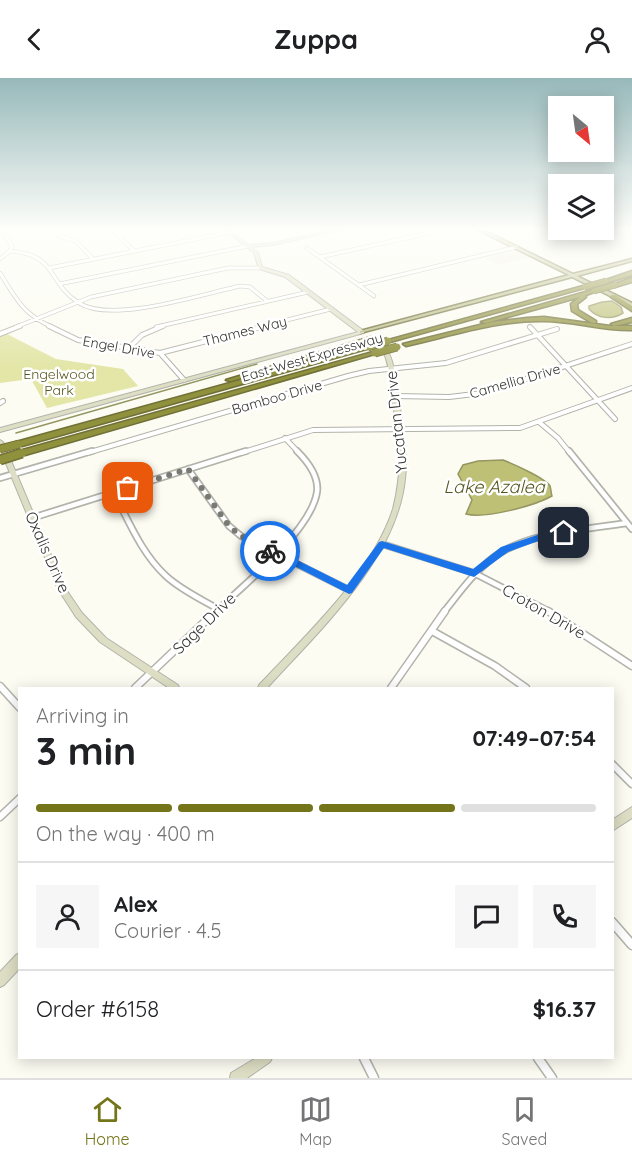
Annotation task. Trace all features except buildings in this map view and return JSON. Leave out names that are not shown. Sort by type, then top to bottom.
[{"type":"highway","name":"East-West Expressway","points":[[0,450],[623,276]]},
{"type":"highway","name":"East-West Expressway","points":[[0,460],[632,280]]},
{"type":"highway","points":[[594,291],[574,304],[575,311],[579,315],[604,323],[622,323],[632,320]]},
{"type":"highway","points":[[613,296],[632,307]]},
{"type":"highway","points":[[406,344],[531,319],[555,320],[615,329],[632,328]]},
{"type":"highway","points":[[162,405],[258,370],[371,339]]},
{"type":"main road","points":[[362,332],[573,276],[613,296]]},
{"type":"main road","points":[[583,276],[632,299]]},
{"type":"main road","name":"Yucatan Drive","points":[[362,332],[371,339]]},
{"type":"street","name":"Engel Drive","points":[[2,276],[22,308],[34,319],[78,340],[160,353],[184,380]]},
{"type":"street","points":[[54,276],[76,302],[88,309],[108,313],[125,312],[240,286],[250,287],[267,301]]},
{"type":"street","points":[[59,284],[100,276]]},
{"type":"street","points":[[0,334],[76,302],[194,276]]},
{"type":"street","name":"Yucatan Drive","points":[[286,276],[362,332]]},
{"type":"street","points":[[346,276],[374,296]]},
{"type":"street","points":[[359,285],[398,276]]},
{"type":"street","points":[[129,348],[142,335],[154,328],[308,292]]},
{"type":"street","name":"Thames Way","points":[[160,353],[331,309]]},
{"type":"street","points":[[530,327],[615,419]]},
{"type":"street","name":"Bamboo Drive","points":[[0,478],[348,376],[391,368],[446,363],[557,329]]},
{"type":"street","points":[[0,430],[362,332]]},
{"type":"street","name":"Yucatan Drive","points":[[263,687],[349,590],[382,544],[398,504],[403,464],[391,368],[386,352],[371,339]]},
{"type":"street","name":"Camellia Drive","points":[[395,396],[468,395],[632,344]]},
{"type":"street","points":[[32,518],[313,430],[333,428],[520,428],[632,388]]},
{"type":"street","points":[[539,422],[558,438],[632,529]]},
{"type":"street","name":"Sage Drive","points":[[136,687],[276,554],[299,529],[311,509],[316,491],[313,473],[305,459],[285,438]]},
{"type":"street","name":"Oxalis Drive","points":[[0,442],[62,589],[79,615],[103,640],[173,687]]},
{"type":"street","points":[[188,469],[229,526],[241,536],[349,590]]},
{"type":"street","points":[[114,493],[145,548],[166,576],[218,609]]},
{"type":"street","points":[[392,687],[474,573],[504,549],[543,536],[627,523]]},
{"type":"street","name":"Croton Drive","points":[[382,544],[474,573],[537,604],[632,666]]},
{"type":"street","points":[[432,631],[495,666],[525,687]]},
{"type":"street","points":[[0,686],[18,706]]},
{"type":"street","points":[[614,766],[632,784]]},
{"type":"street","points":[[0,816],[18,800]]},
{"type":"street","points":[[614,825],[632,812]]},
{"type":"street","points":[[614,924],[632,945]]},
{"type":"street","points":[[0,981],[18,961]]},
{"type":"street","points":[[236,1078],[264,1059]]},
{"type":"street","points":[[364,1059],[374,1078]]},
{"type":"street","points":[[539,1059],[552,1078]]},
{"type":"green space","name":"Engelwood Park","points":[[5,333],[56,359],[123,369],[138,386],[47,408],[31,379],[0,383],[0,335]]},
{"type":"water","points":[[612,301],[621,307],[623,313],[614,317],[605,317],[589,309],[589,306]]},
{"type":"water","name":"Lake Azalea","points":[[503,460],[542,479],[550,486],[552,496],[509,511],[485,515],[466,514],[472,500],[458,474],[463,465],[478,461]]},
{"type":"waterway","points":[[16,433],[257,364]]},
{"type":"way so far","points":[[128,488],[188,469],[229,526],[241,536],[270,551]]},
{"type":"route","points":[[270,551],[349,590],[382,544],[474,573],[504,549],[543,536],[564,533]]}]
